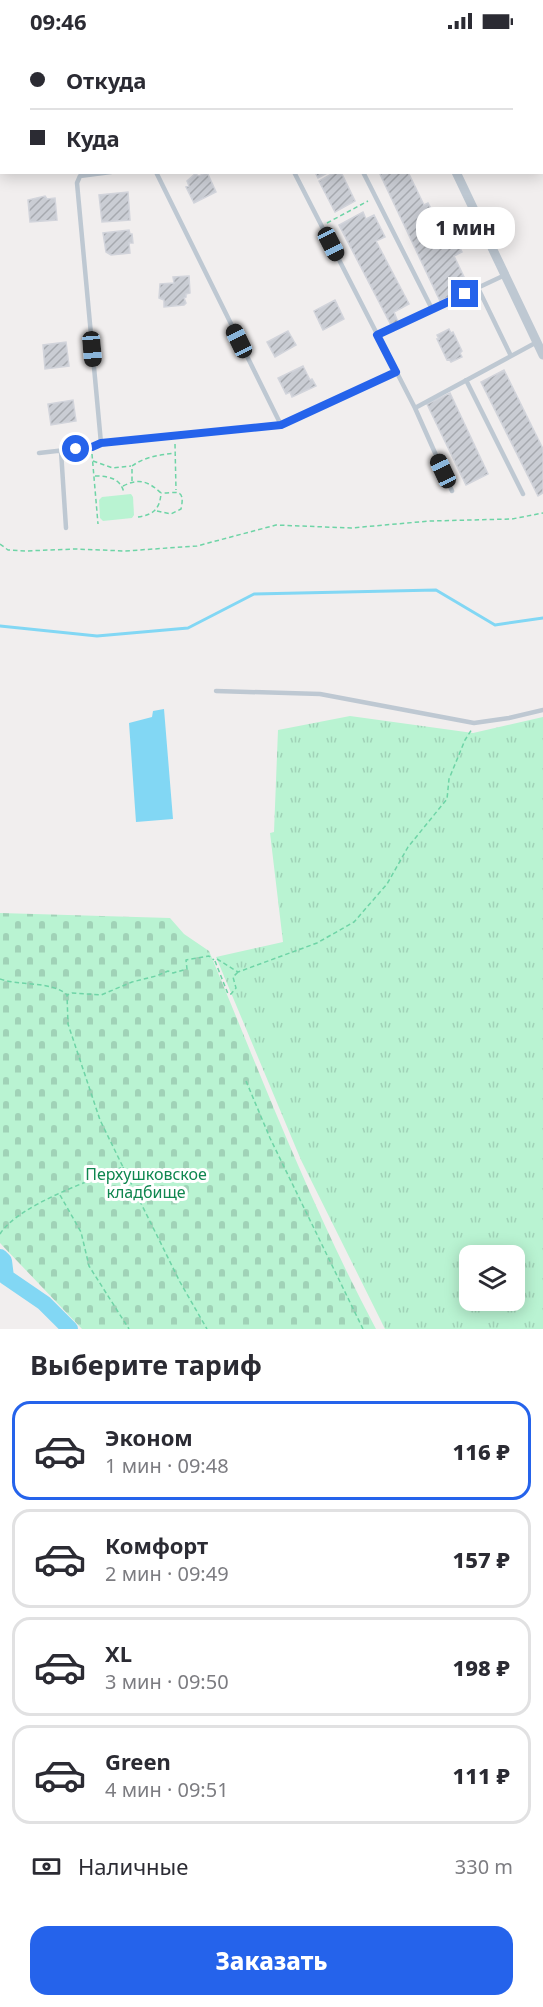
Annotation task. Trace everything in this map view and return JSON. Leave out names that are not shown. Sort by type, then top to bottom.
[{"type":"street","points":[[457,174],[505,275],[540,340],[543,355]]},
{"type":"lane","points":[[96,174],[80,176],[77,183],[101,443]]},
{"type":"lane","points":[[157,174],[281,425]]},
{"type":"lane","points":[[295,174],[415,408],[452,491]]},
{"type":"lane","points":[[364,174],[432,309]]},
{"type":"lane","points":[[377,335],[505,275]]},
{"type":"lane","points":[[478,288],[511,356]]},
{"type":"lane","points":[[415,408],[540,340]]},
{"type":"lane","points":[[39,453],[92,447],[101,443],[281,425],[396,372]]},
{"type":"lane","points":[[466,380],[523,494]]},
{"type":"lane","points":[[61,451],[66,528]]},
{"type":"lane","points":[[216,691],[320,693],[474,723],[543,710]]},
{"type":"path","points":[[321,226],[376,198]]},
{"type":"path","points":[[156,511],[171,514],[181,509],[183,501],[176,491],[174,436]]},
{"type":"path","points":[[92,447],[98,524]]},
{"type":"path","points":[[93,461],[113,468],[132,466],[145,458],[176,453]]},
{"type":"path","points":[[132,466],[132,482]]},
{"type":"path","points":[[94,476],[116,479],[123,486],[124,493]]},
{"type":"path","points":[[123,486],[132,482],[147,481],[161,493],[168,494],[176,491]]},
{"type":"path","points":[[138,517],[156,511],[161,500],[161,493]]},
{"type":"path","points":[[0,544],[8,550],[25,551],[75,549],[124,551],[197,546],[276,525],[351,528],[430,521],[512,519],[543,513]]},
{"type":"path","points":[[67,995],[72,993],[101,995],[168,971],[173,973],[187,969],[186,960],[209,956],[214,960],[228,994],[236,988],[233,977],[238,972],[317,943],[354,922],[387,884],[408,847],[447,799],[448,779],[474,723]]},
{"type":"path","points":[[214,960],[217,959],[238,972]]},
{"type":"path","points":[[0,979],[61,988],[67,995],[68,1024],[100,1120],[180,1282],[207,1329]]},
{"type":"path","points":[[246,1082],[274,1147],[363,1329]]},
{"type":"path","points":[[0,1234],[21,1213],[123,1167]]},
{"type":"path","points":[[60,1194],[81,1232],[89,1266],[129,1329]]},
{"type":"green space","points":[[131,494],[134,515],[132,518],[103,521],[100,518],[99,500],[102,497]]},
{"type":"green space","points":[[350,716],[473,733],[543,717],[543,1329],[385,1329],[301,1160],[216,957],[283,942],[270,833],[274,832],[278,730]]},
{"type":"green space","name":"Перхушковское кладбище","points":[[0,913],[170,918],[184,934],[209,951],[309,1189],[376,1329],[82,1329],[0,1243]]},
{"type":"water","points":[[164,709],[173,819],[136,822],[129,723],[152,717],[153,711]]},
{"type":"building","points":[[195,174],[199,176],[208,174],[216,192],[194,203],[186,187],[189,186],[187,181]]},
{"type":"building","points":[[331,174],[342,174],[355,201],[335,212],[319,181]]},
{"type":"building","points":[[380,174],[409,174],[424,205],[428,203],[433,212],[428,214],[441,242],[446,240],[449,248],[458,244],[462,252],[454,256],[465,279],[459,282],[463,291],[440,301]]},
{"type":"building","points":[[128,192],[130,220],[102,222],[99,195]]},
{"type":"building","points":[[45,196],[47,199],[55,198],[57,220],[30,222],[28,200]]},
{"type":"building","points":[[363,212],[366,219],[374,215],[385,237],[376,241],[409,304],[394,312],[398,322],[391,325],[339,225]]},
{"type":"building","points":[[129,230],[133,243],[129,243],[130,253],[111,255],[106,252],[103,233]]},
{"type":"building","points":[[189,276],[190,293],[184,298],[186,303],[164,307],[164,300],[159,298],[160,284],[174,283],[173,277]]},
{"type":"building","points":[[335,300],[344,319],[323,330],[314,311]]},
{"type":"building","points":[[449,329],[451,333],[453,332],[462,351],[460,353],[462,357],[451,362],[447,360],[437,339],[439,339],[437,335]]},
{"type":"building","points":[[288,331],[296,345],[275,357],[267,342]]},
{"type":"building","points":[[66,342],[69,366],[45,369],[43,345]]},
{"type":"building","points":[[303,366],[316,386],[292,397],[290,392],[286,394],[278,378]]},
{"type":"building","points":[[504,370],[543,449],[543,493],[538,496],[481,382]]},
{"type":"building","points":[[450,393],[488,474],[466,485],[427,404]]},
{"type":"building","points":[[73,400],[76,421],[51,425],[48,404]]},
{"type":"waterway","points":[[0,626],[97,636],[188,628],[254,594],[436,590],[495,625],[543,618]]},
{"type":"waterway","points":[[0,1257],[4,1261],[6,1277],[44,1303],[70,1329]]},
{"type":"waterway","points":[[0,1264],[4,1261]]},
{"type":"route","points":[[76,449],[101,443],[281,425],[396,372],[377,335],[465,294]]}]
